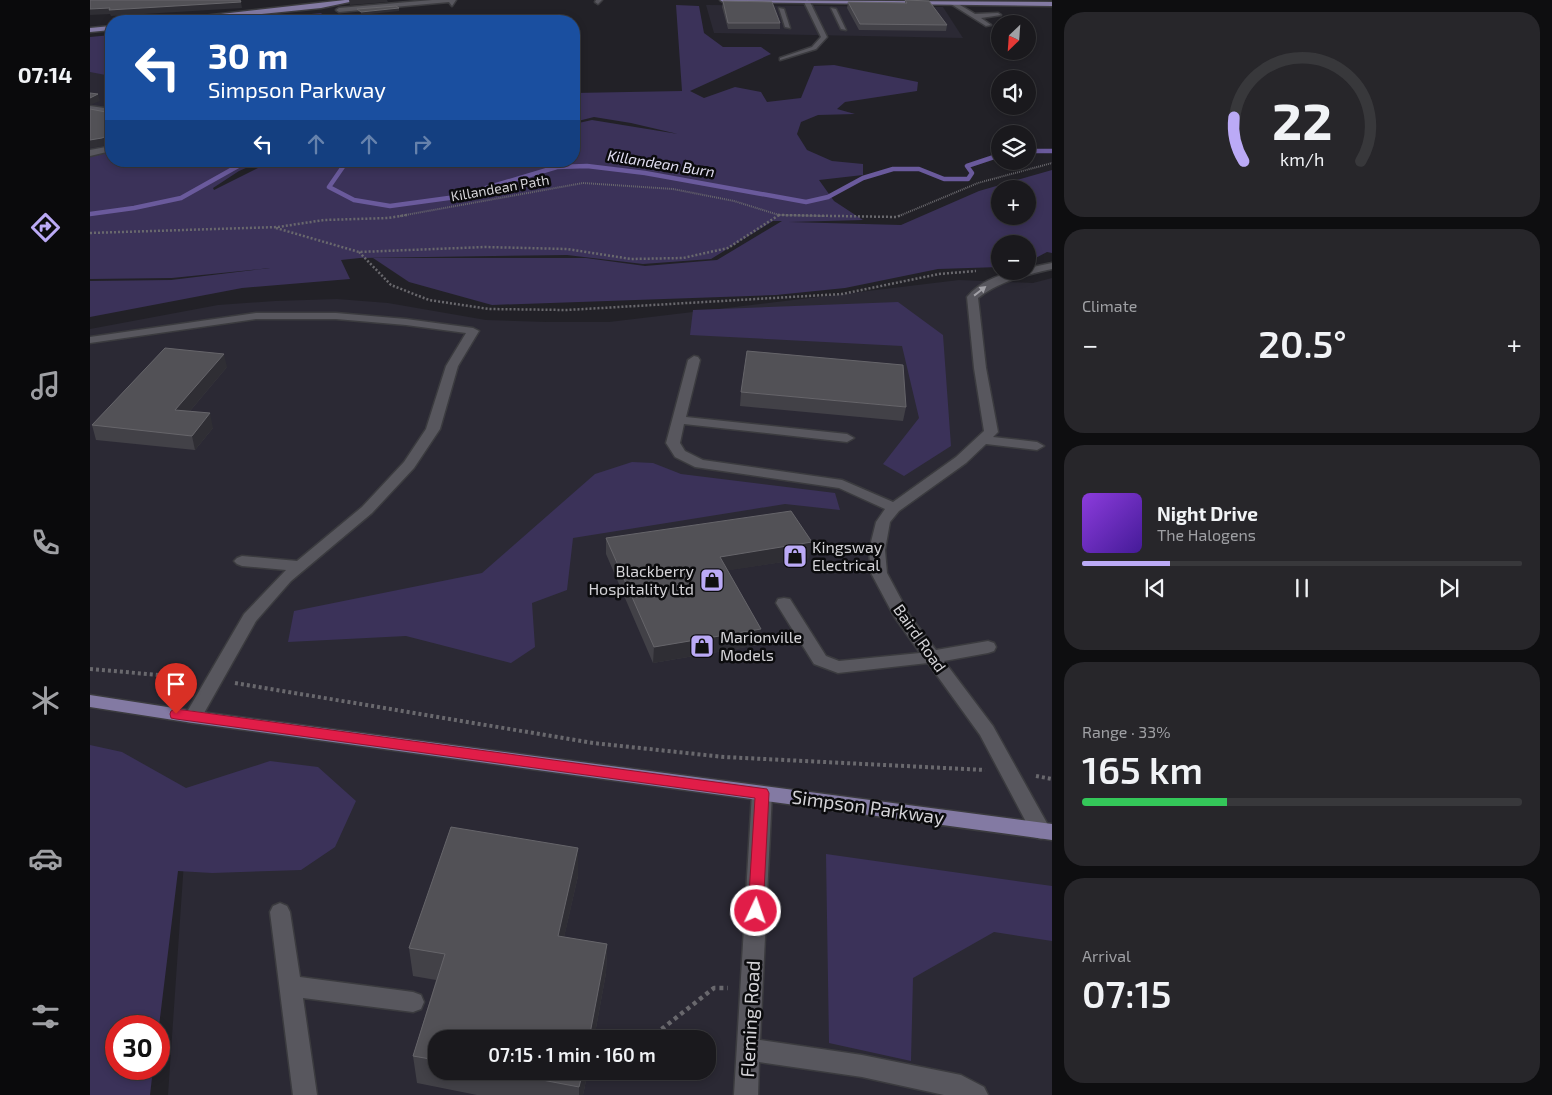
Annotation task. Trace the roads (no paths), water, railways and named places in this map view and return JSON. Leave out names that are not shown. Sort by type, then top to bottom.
[{"type":"main road","points":[[235,15],[321,6],[356,0]]},
{"type":"main road","points":[[723,0],[1052,4]]},
{"type":"main road","points":[[90,30],[105,29]]},
{"type":"main road","name":"Simpson Parkway","points":[[90,701],[193,717],[1046,831]]},
{"type":"street","points":[[339,10],[392,3],[453,0],[452,4]]},
{"type":"street","points":[[782,59],[814,48],[824,37],[807,2]]},
{"type":"street","points":[[953,3],[988,26]]},
{"type":"street","points":[[833,9],[844,29]]},
{"type":"street","points":[[708,10],[710,17]]},
{"type":"street","points":[[781,10],[788,27]]},
{"type":"street","points":[[973,16],[991,15]]},
{"type":"street","points":[[90,108],[105,110]]},
{"type":"street","points":[[90,153],[105,150]]},
{"type":"street","points":[[1036,269],[1052,266]]},
{"type":"street","points":[[985,440],[992,432],[974,326],[972,297],[989,284],[1001,280]]},
{"type":"street","points":[[90,340],[256,316],[336,316],[406,322],[473,331],[452,366],[433,429],[409,465],[367,510],[286,578],[250,618],[193,717]]},
{"type":"street","points":[[694,360],[673,442],[680,454],[700,464],[842,484],[894,508]]},
{"type":"street","points":[[679,420],[847,438]]},
{"type":"street","points":[[985,440],[1037,446]]},
{"type":"street","name":"Baird Road","points":[[985,440],[961,460],[894,508],[883,522],[877,550],[879,573],[903,618],[987,731],[1009,772],[1046,831]]},
{"type":"street","points":[[242,561],[301,566]]},
{"type":"street","points":[[784,603],[820,660],[838,668],[932,657],[988,647]]},
{"type":"street","name":"Fleming Road","points":[[746,1095],[762,793]]},
{"type":"street","points":[[280,912],[305,1095]]},
{"type":"street","points":[[290,986],[413,1002]]},
{"type":"street","points":[[749,1049],[862,1066],[961,1087],[976,1095]]},
{"type":"waterway","name":"Killandean Burn","points":[[1036,151],[1052,151]]},
{"type":"waterway","name":"Killandean Burn","points":[[580,166],[645,173],[806,202],[828,197],[863,178],[893,169],[919,169],[944,179],[968,179],[972,173],[967,166],[991,158]]},
{"type":"waterway","name":"Killandean Burn","points":[[90,214],[134,208],[181,198],[236,167]]},
{"type":"waterway","name":"Killandean Burn","points":[[343,167],[329,187],[354,200],[390,206],[456,197],[557,167]]},
{"type":"place","name":"Kingsway Electrical","points":[[795,556]]},
{"type":"place","name":"Blackberry Hospitality Ltd","points":[[712,580]]},
{"type":"place","name":"Marionville Models","points":[[702,646]]}]
